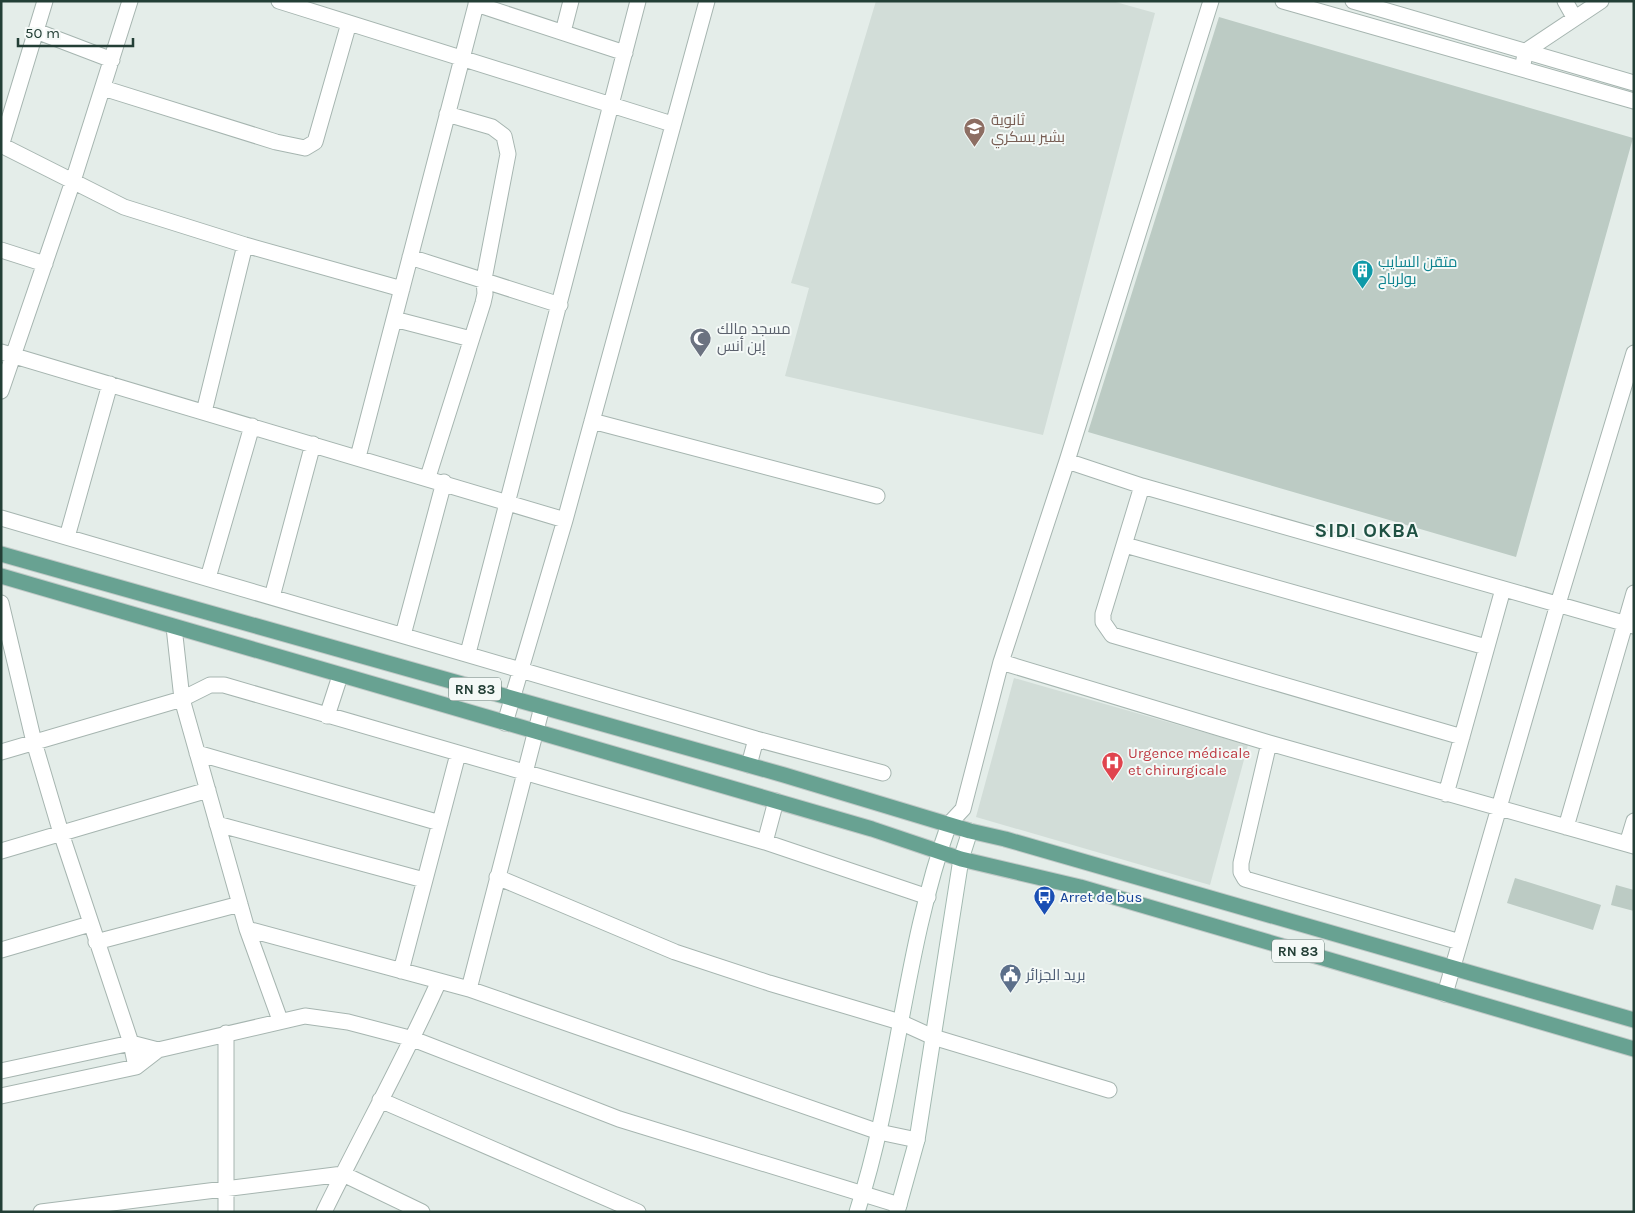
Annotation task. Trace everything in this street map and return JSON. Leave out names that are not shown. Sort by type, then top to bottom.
[{"type":"main road","name":"RN 83","points":[[1,554],[749,765],[970,831],[1005,839],[1634,1020]]},
{"type":"main road","name":"RN 83","points":[[1,576],[872,829],[961,859],[1080,887],[1634,1049]]},
{"type":"main road","points":[[1080,887],[1085,863]]},
{"type":"street","points":[[45,1],[36,31],[8,100],[1,146],[124,206],[245,245],[402,289]]},
{"type":"street","points":[[1,391],[7,353],[45,264],[130,1]]},
{"type":"street","points":[[279,1],[310,6],[349,23],[672,124]]},
{"type":"street","points":[[563,32],[571,1]]},
{"type":"street","points":[[468,653],[638,1]]},
{"type":"street","points":[[505,723],[592,421],[707,1]]},
{"type":"street","points":[[857,1212],[879,1132],[900,1022],[939,852],[949,824],[963,809],[1001,662],[1067,461],[1211,1]]},
{"type":"street","points":[[1283,1],[1634,101]]},
{"type":"street","points":[[1353,1],[1634,83]]},
{"type":"street","points":[[1565,1],[1574,17]]},
{"type":"street","points":[[1522,68],[1526,51],[1574,17],[1602,1]]},
{"type":"street","points":[[358,457],[476,3],[625,52]]},
{"type":"street","points":[[103,88],[276,142],[305,148],[315,142],[349,23]]},
{"type":"street","points":[[36,31],[112,60]]},
{"type":"street","points":[[428,477],[485,294],[484,279],[508,154],[504,136],[492,127],[447,114]]},
{"type":"street","points":[[204,412],[245,245]]},
{"type":"street","points":[[1,250],[45,264]]},
{"type":"street","points":[[410,257],[484,279],[560,305]]},
{"type":"street","points":[[394,319],[471,339]]},
{"type":"street","points":[[7,353],[428,477],[564,520]]},
{"type":"street","points":[[1445,994],[1558,604],[1627,408],[1634,353]]},
{"type":"street","points":[[67,537],[110,384]]},
{"type":"street","points":[[592,421],[877,496]]},
{"type":"street","points":[[208,578],[252,426]]},
{"type":"street","points":[[272,596],[313,444]]},
{"type":"street","points":[[1067,461],[1142,486],[1630,625]]},
{"type":"street","points":[[403,635],[444,482]]},
{"type":"street","points":[[1142,486],[1103,614],[1103,622],[1112,635],[1462,737]]},
{"type":"street","points":[[1,518],[468,653],[756,739],[883,773]]},
{"type":"street","points":[[1125,545],[1486,646]]},
{"type":"street","points":[[1446,794],[1486,646],[1504,588]]},
{"type":"street","points":[[1566,827],[1630,625],[1634,593]]},
{"type":"street","points":[[1,603],[34,742],[90,924],[131,1043],[136,1067]]},
{"type":"street","points":[[174,627],[182,699],[247,929],[280,1020]]},
{"type":"street","points":[[1001,662],[1269,743],[1630,845],[1634,821]]},
{"type":"street","points":[[327,716],[340,676]]},
{"type":"street","points":[[1,752],[182,699],[210,685],[224,685],[765,842],[928,897]]},
{"type":"street","points":[[469,989],[542,707]]},
{"type":"street","points":[[749,765],[756,739]]},
{"type":"street","points":[[1269,743],[1241,863],[1245,879],[1460,942]]},
{"type":"street","points":[[197,753],[440,823]]},
{"type":"street","points":[[401,971],[458,754]]},
{"type":"street","points":[[1,851],[208,790]]},
{"type":"street","points":[[765,842],[776,802]]},
{"type":"street","points":[[1,1096],[136,1067],[158,1050],[280,1020],[305,1016],[348,1022],[413,1039],[619,1118],[862,1194],[898,1208],[916,1140],[961,859],[970,831],[963,809]]},
{"type":"street","points":[[218,824],[424,880]]},
{"type":"street","points":[[497,877],[675,952],[769,984],[900,1022],[934,1036],[1109,1090]]},
{"type":"street","points":[[96,942],[240,904]]},
{"type":"street","points":[[1,950],[90,924]]},
{"type":"street","points":[[247,929],[469,989],[879,1132],[916,1140]]},
{"type":"street","points":[[324,1212],[413,1039],[438,981]]},
{"type":"street","points":[[226,1033],[226,1212]]},
{"type":"street","points":[[1,1071],[131,1043],[158,1050]]},
{"type":"street","points":[[380,1100],[638,1212]]},
{"type":"street","points":[[41,1212],[342,1174],[422,1212]]},
{"type":"shaded area","name":"ثانوية بشير بسكري","points":[[876,1],[1112,1],[1155,13],[1043,435],[785,376],[809,288],[791,283]]},
{"type":"shaded area","name":"Urgence médicale et chirurgicale","points":[[1014,678],[1248,745],[1210,885],[976,817]]},
{"type":"building","name":"متقن السايب بولرباح","points":[[1219,17],[1633,138],[1516,557],[1088,432]]},
{"type":"building","points":[[1515,878],[1601,905],[1593,930],[1507,903]]},
{"type":"building","points":[[1616,885],[1634,890],[1634,911],[1611,905]]},
{"type":"place","name":"ثانوية بشير بسكري","points":[[975,148]]},
{"type":"place","name":"متقن السايب بولرباح","points":[[1362,290]]},
{"type":"place","name":"مسجد مالك إبن أنس","points":[[701,357]]},
{"type":"place","name":"Urgence médicale et chirurgicale","points":[[1112,781]]},
{"type":"place","name":"Arret de bus","points":[[1044,916]]},
{"type":"place","name":"بريد الجزائر","points":[[1010,994]]},
{"type":"district","name":"SIDI OKBA","points":[[1367,530]]}]
